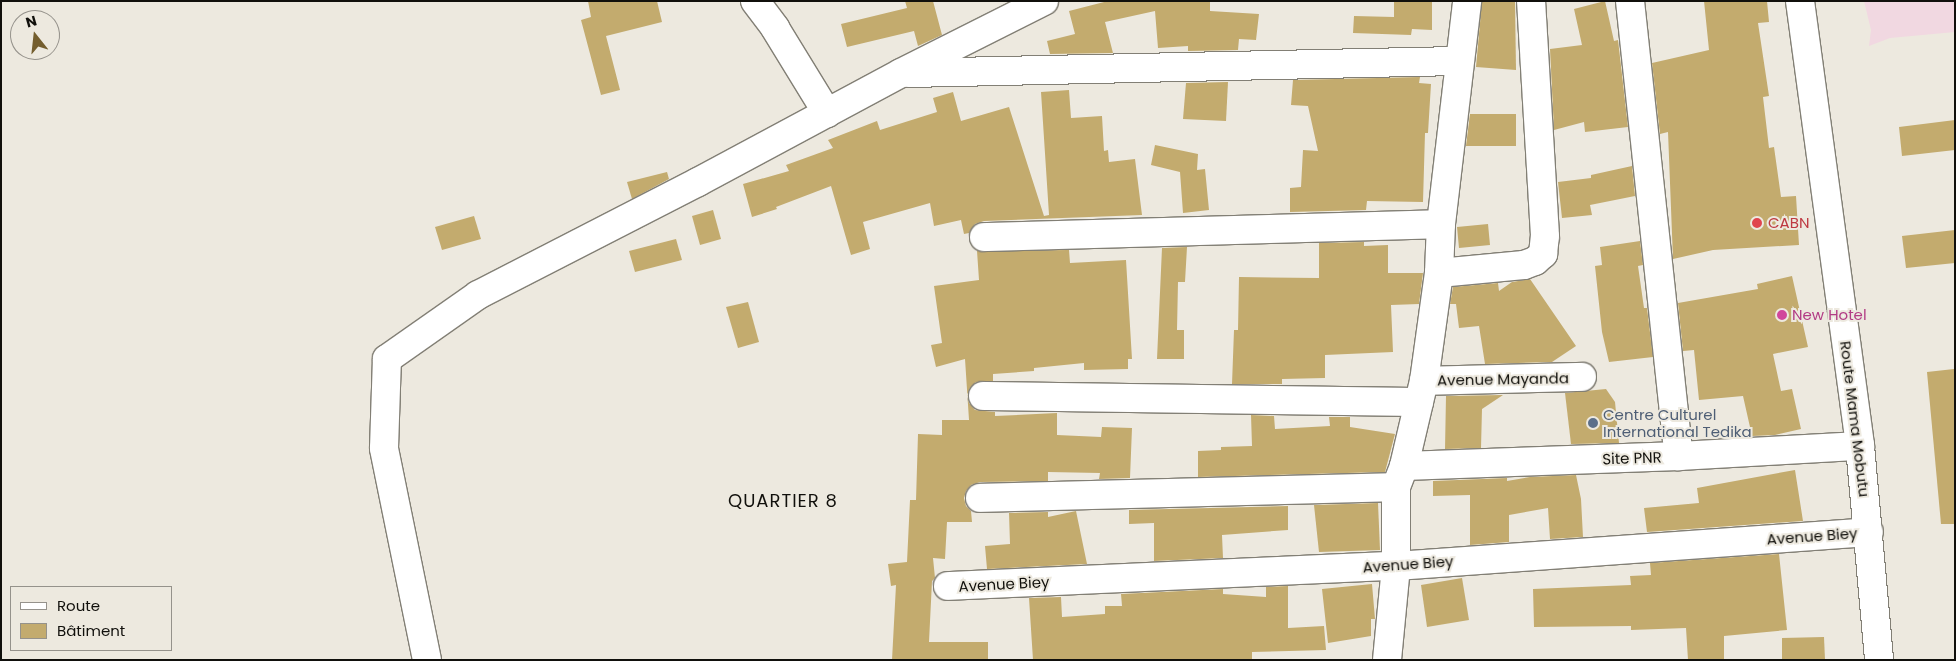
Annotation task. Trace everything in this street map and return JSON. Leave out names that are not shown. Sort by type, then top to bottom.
[{"type":"street","points":[[755,1],[775,28],[827,113]]},
{"type":"street","points":[[427,660],[384,448],[388,359],[478,295],[901,73],[1044,1]]},
{"type":"street","points":[[1387,660],[1396,566],[1400,477],[1421,391],[1439,273],[1458,61],[1467,1]]},
{"type":"street","points":[[1439,273],[1524,265],[1535,262],[1543,254],[1545,236],[1531,1]]},
{"type":"street","points":[[1630,1],[1679,456]]},
{"type":"street","name":"Route Mama Mobutu","points":[[1800,1],[1860,446],[1879,660]]},
{"type":"street","points":[[901,73],[1458,61]]},
{"type":"street","points":[[984,236],[1442,224]]},
{"type":"street","name":"Avenue Mayanda","points":[[983,396],[1421,391],[1582,377]]},
{"type":"street","name":"Site PNR","points":[[980,498],[1400,477],[1679,456],[1860,446]]},
{"type":"street","name":"Avenue Biey","points":[[948,586],[1396,566],[1869,532]]},
{"type":"shaded area","points":[[1864,1],[1955,1],[1955,32],[1890,38],[1869,46],[1871,30]]},
{"type":"building","points":[[588,1],[657,1],[662,22],[606,36],[620,90],[601,95],[581,20],[591,17]]},
{"type":"building","points":[[905,1],[933,1],[942,35],[918,46],[914,31],[847,47],[841,24],[907,8]]},
{"type":"building","points":[[1108,1],[1210,1],[1210,11],[1259,14],[1256,40],[1239,39],[1238,50],[1188,51],[1188,46],[1158,48],[1155,11],[1105,22],[1113,53],[1050,54],[1047,41],[1075,34],[1069,11]]},
{"type":"building","points":[[1394,1],[1432,1],[1432,30],[1412,29],[1411,35],[1353,33],[1354,16],[1394,17]]},
{"type":"building","points":[[1482,1],[1515,1],[1516,70],[1476,67]]},
{"type":"building","points":[[1605,1],[1614,41],[1618,40],[1628,127],[1585,132],[1584,122],[1554,130],[1550,49],[1582,45],[1574,9]]},
{"type":"building","points":[[1704,1],[1767,1],[1769,22],[1758,23],[1769,96],[1763,97],[1769,148],[1774,147],[1781,197],[1796,196],[1799,245],[1713,250],[1673,259],[1668,132],[1660,134],[1652,63],[1709,50]]},
{"type":"building","points":[[1420,77],[1419,83],[1431,84],[1428,133],[1425,133],[1423,202],[1367,201],[1366,210],[1290,212],[1290,188],[1301,187],[1303,150],[1318,151],[1308,106],[1291,105],[1293,80]]},
{"type":"building","points":[[1228,82],[1226,121],[1183,119],[1186,83]]},
{"type":"building","points":[[1069,90],[1071,118],[1102,116],[1104,151],[1108,150],[1109,162],[1135,159],[1142,215],[984,221],[975,224],[969,233],[964,234],[961,220],[934,226],[930,203],[863,222],[870,249],[851,255],[831,186],[776,207],[777,209],[752,217],[743,184],[789,171],[786,165],[833,148],[828,140],[877,121],[880,130],[937,112],[933,98],[953,92],[961,121],[1009,107],[1044,216],[1049,215],[1041,92]]},
{"type":"building","points":[[1470,114],[1516,114],[1516,146],[1466,146]]},
{"type":"building","points":[[1955,120],[1955,150],[1902,156],[1899,127]]},
{"type":"building","points":[[1155,145],[1198,154],[1197,170],[1205,169],[1209,210],[1183,213],[1180,172],[1151,165]]},
{"type":"building","points":[[1632,166],[1635,196],[1590,205],[1592,215],[1562,218],[1558,182],[1591,178],[1591,175]]},
{"type":"building","points":[[667,172],[669,179],[632,199],[627,182]]},
{"type":"building","points":[[713,210],[721,239],[700,245],[692,216]]},
{"type":"building","points":[[474,216],[481,239],[442,250],[435,227]]},
{"type":"building","points":[[1488,224],[1490,245],[1459,248],[1457,227]]},
{"type":"building","points":[[1955,230],[1955,263],[1906,268],[1902,236]]},
{"type":"building","points":[[676,239],[682,260],[635,272],[629,251]]},
{"type":"building","points":[[1640,241],[1643,265],[1638,266],[1644,308],[1647,308],[1653,357],[1609,362],[1602,332],[1595,266],[1602,265],[1600,247]]},
{"type":"building","points":[[1364,242],[1364,246],[1388,245],[1388,273],[1423,273],[1419,304],[1391,305],[1393,352],[1325,355],[1325,378],[1282,379],[1282,384],[1232,384],[1234,330],[1238,330],[1239,277],[1319,278],[1319,243]]},
{"type":"building","points":[[1187,247],[1185,282],[1178,282],[1177,330],[1184,330],[1184,359],[1157,359],[1162,248]]},
{"type":"building","points":[[1069,250],[1070,263],[1126,260],[1132,359],[1128,359],[1128,369],[1084,370],[1084,363],[1034,368],[1034,371],[993,374],[993,381],[976,382],[967,394],[965,359],[936,367],[931,345],[942,343],[934,286],[979,280],[977,251]]},
{"type":"building","points":[[1792,276],[1808,347],[1773,354],[1781,391],[1792,389],[1801,429],[1775,435],[1752,436],[1743,396],[1699,400],[1694,350],[1683,351],[1678,303],[1758,289],[1757,284]]},
{"type":"building","points":[[1530,279],[1576,346],[1552,362],[1485,364],[1479,326],[1459,328],[1456,304],[1450,304],[1453,287],[1498,283],[1499,291],[1512,282]]},
{"type":"building","points":[[748,302],[759,342],[738,348],[726,307]]},
{"type":"building","points":[[1954,369],[1955,524],[1941,524],[1927,372]]},
{"type":"building","name":"Centre Culturel International Tedika","points":[[1606,389],[1615,402],[1619,443],[1571,444],[1565,393]]},
{"type":"building","points":[[1503,395],[1482,409],[1481,448],[1445,449],[1446,396]]},
{"type":"building","points":[[967,397],[975,410],[995,412],[995,416],[1057,413],[1057,435],[1101,437],[1102,427],[1132,428],[1130,478],[1099,479],[1100,473],[1048,472],[1048,481],[980,482],[971,485],[966,491],[964,498],[966,506],[971,511],[972,522],[947,522],[945,559],[933,558],[935,578],[932,581],[929,642],[988,642],[988,660],[892,660],[896,585],[891,586],[888,564],[907,562],[910,500],[916,500],[918,434],[942,435],[942,420],[969,420]]},
{"type":"building","points":[[1251,415],[1274,416],[1275,429],[1330,426],[1329,417],[1350,417],[1350,427],[1395,434],[1385,472],[1198,477],[1198,451],[1221,450],[1221,447],[1252,446]]},
{"type":"building","points":[[1795,470],[1803,521],[1647,532],[1644,508],[1699,503],[1697,488]]},
{"type":"building","points":[[1576,475],[1581,499],[1583,537],[1550,539],[1548,508],[1509,515],[1509,542],[1470,545],[1470,495],[1433,496],[1433,481],[1507,478],[1507,481],[1530,477]]},
{"type":"building","points":[[1378,503],[1380,550],[1319,552],[1314,505]]},
{"type":"building","points":[[1288,506],[1288,530],[1222,535],[1223,558],[1154,561],[1154,523],[1129,524],[1129,510]]},
{"type":"building","points":[[1076,511],[1087,564],[987,569],[985,546],[1010,544],[1009,513],[1048,512],[1048,517]]},
{"type":"building","points":[[1779,554],[1787,630],[1724,636],[1724,660],[1688,660],[1686,628],[1631,630],[1631,626],[1534,627],[1533,589],[1631,585],[1630,576],[1651,575],[1650,563]]},
{"type":"building","points":[[1462,578],[1469,620],[1427,627],[1421,585]]},
{"type":"building","points":[[1372,584],[1375,619],[1371,619],[1371,636],[1328,643],[1322,589]]},
{"type":"building","points":[[1288,586],[1288,628],[1324,626],[1326,650],[1252,652],[1252,660],[1033,660],[1029,598],[1061,597],[1062,617],[1105,614],[1105,606],[1122,606],[1121,594],[1223,589],[1223,594],[1266,597],[1266,587]]},
{"type":"building","points":[[1824,637],[1825,660],[1782,660],[1782,638]]},
{"type":"place","name":"CABN","points":[[1757,223]]},
{"type":"place","name":"New Hotel","points":[[1782,315]]},
{"type":"place","name":"Centre Culturel International Tedika","points":[[1593,423]]},
{"type":"district","name":"QUARTIER 8","points":[[783,501]]}]
